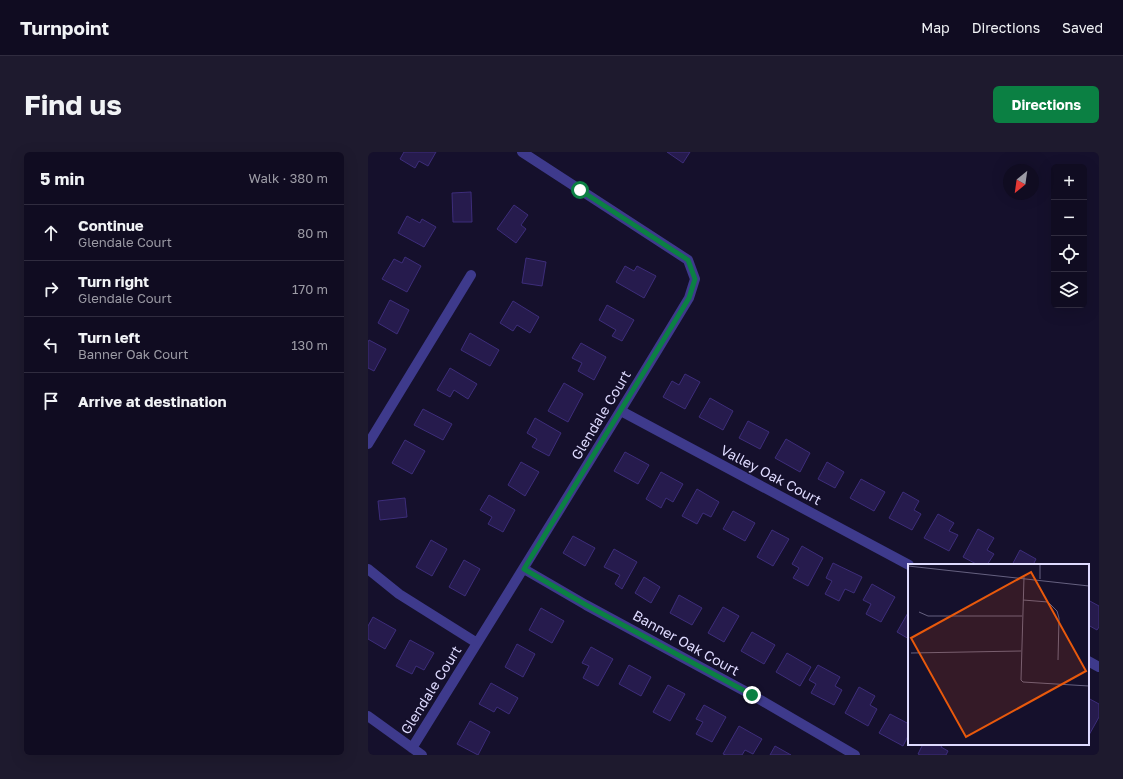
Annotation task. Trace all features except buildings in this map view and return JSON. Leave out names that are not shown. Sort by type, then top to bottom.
[{"type":"street","name":"Glendale Court","points":[[412,748],[621,411],[689,298],[695,279],[688,260],[522,152]]},
{"type":"street","points":[[368,444],[471,275]]},
{"type":"street","name":"Valley Oak Court","points":[[621,411],[908,564]]},
{"type":"street","points":[[368,569],[399,594],[477,643]]},
{"type":"street","name":"Banner Oak Court","points":[[524,569],[586,605],[752,695],[855,755]]},
{"type":"street","points":[[1089,661],[1099,666]]},
{"type":"street","points":[[368,716],[422,755]]},
{"type":"route","points":[[580,190],[688,260],[695,279],[689,298],[524,569],[586,605],[752,695]]}]
